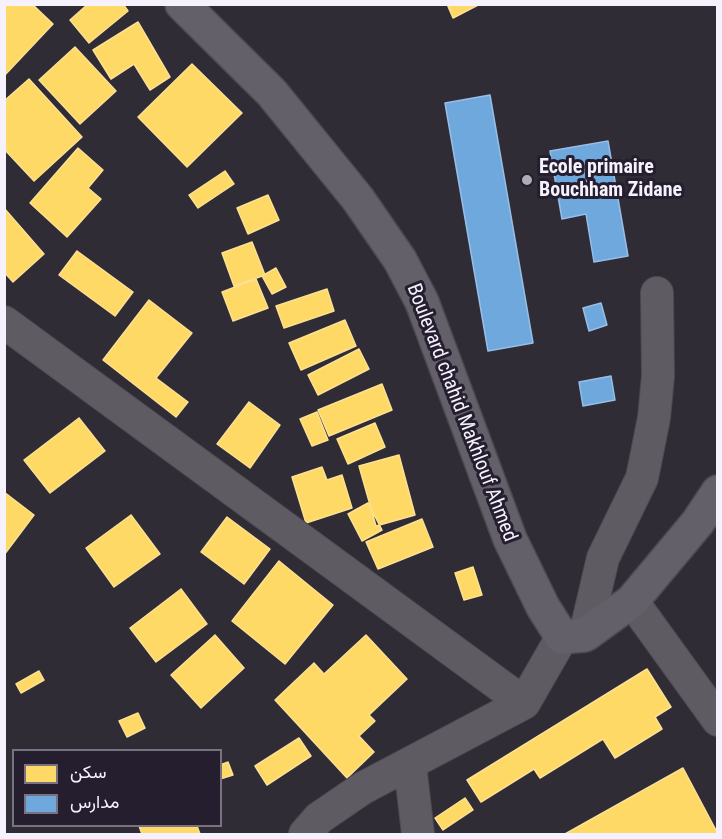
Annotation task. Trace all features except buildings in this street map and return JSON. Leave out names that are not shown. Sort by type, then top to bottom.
[{"type":"main road","name":"Boulevard chahid Makhlouf Ahmed","points":[[182,4],[272,93],[358,199],[400,260],[422,302],[510,539],[543,608],[573,636]]},
{"type":"main road","points":[[573,636],[632,601],[698,522],[717,492]]},
{"type":"street","points":[[305,834],[319,818],[363,788],[524,703],[573,636],[603,558],[642,478],[654,418],[658,376],[657,293]]},
{"type":"street","points":[[4,322],[524,703]]},
{"type":"street","points":[[632,601],[717,720]]},
{"type":"street","points":[[410,765],[418,834]]},
{"type":"place","name":"Ecole primaire Bouchham Zidane","points":[[527,180]]}]
